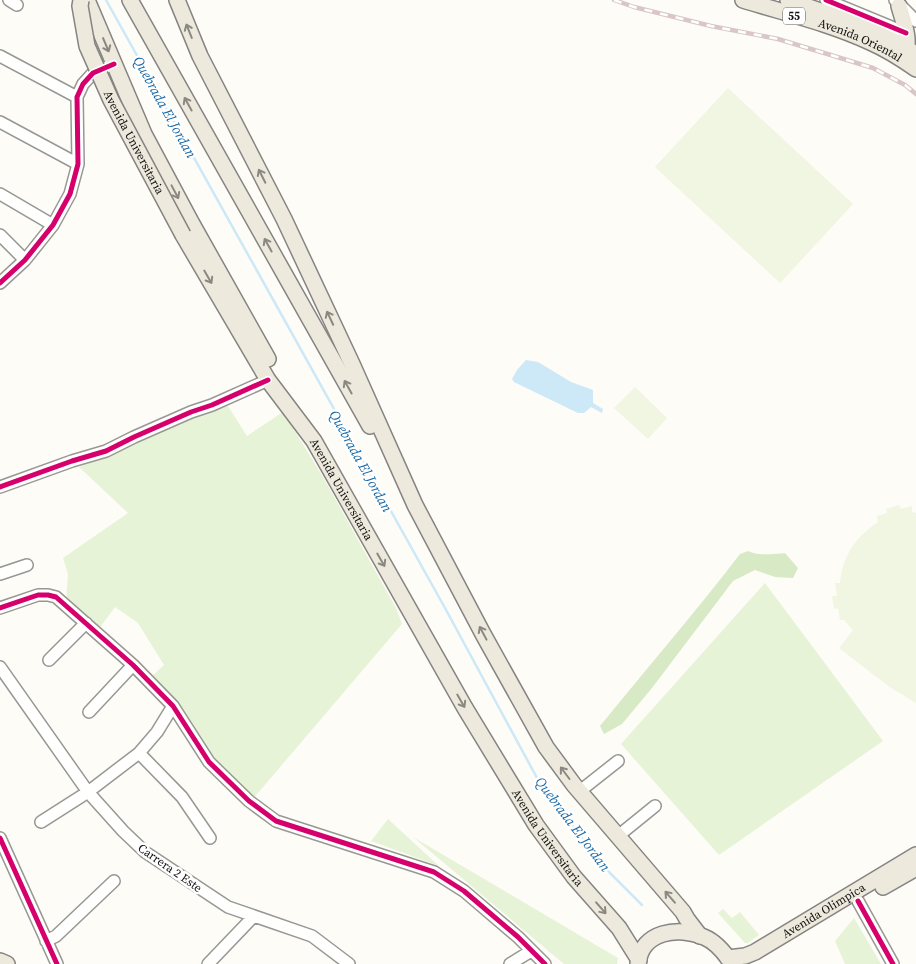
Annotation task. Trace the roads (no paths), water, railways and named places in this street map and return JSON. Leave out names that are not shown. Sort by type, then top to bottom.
[{"type":"main road","name":"Avenida Universitaria","points":[[81,0],[80,6],[87,46],[91,56],[111,100],[183,235],[268,380],[314,441],[465,708],[536,825],[574,877],[618,928],[639,962]]},
{"type":"main road","points":[[87,0],[144,134],[195,230],[314,441]]},
{"type":"main road","points":[[130,0],[416,505],[483,634],[546,747],[700,936]]},
{"type":"main road","points":[[177,0],[200,56],[284,219],[416,505]]},
{"type":"main road","name":"Avenida Oriental","points":[[743,0],[841,30],[909,54]]},
{"type":"main road","name":"Avenida Oriental","points":[[788,0],[851,21],[895,32],[916,69]]},
{"type":"main road","points":[[895,2],[897,21],[895,32],[909,54]]},
{"type":"main road","name":"Avenida Olimpica","points":[[730,961],[755,952],[916,855]]},
{"type":"main road","name":"Avenida Olimpica","points":[[756,964],[858,901],[916,868]]},
{"type":"main road","points":[[639,962],[645,947],[654,937],[667,932],[683,931],[693,933],[713,943],[730,961]]},
{"type":"main road","points":[[0,961],[7,964]]},
{"type":"street","points":[[826,0],[895,32]]},
{"type":"street","points":[[895,2],[916,20]]},
{"type":"street","points":[[0,56],[77,97]]},
{"type":"street","points":[[0,283],[25,260],[53,225],[70,194],[78,164],[77,97],[87,78],[93,73],[114,64]]},
{"type":"street","points":[[0,122],[78,164]]},
{"type":"street","points":[[0,194],[53,225]]},
{"type":"street","points":[[0,236],[25,260]]},
{"type":"street","points":[[0,488],[72,461],[106,451],[191,412],[268,380]]},
{"type":"street","points":[[0,574],[27,565]]},
{"type":"street","points":[[0,608],[38,595],[48,594],[56,597],[133,665],[173,706],[209,762],[249,801],[276,821],[434,872],[464,891],[532,950],[545,964]]},
{"type":"street","points":[[49,660],[86,622]]},
{"type":"street","points":[[89,712],[133,665]]},
{"type":"street","name":"Carrera 2 Este","points":[[0,667],[88,792],[145,852],[228,907],[312,936],[349,964]]},
{"type":"street","points":[[41,822],[88,792],[139,752],[157,732],[173,706]]},
{"type":"street","points":[[139,752],[182,797],[210,838]]},
{"type":"street","points":[[580,791],[618,761]]},
{"type":"street","points":[[618,836],[655,806]]},
{"type":"street","points":[[0,838],[57,964]]},
{"type":"street","points":[[46,941],[56,936],[114,881]]},
{"type":"street","points":[[858,901],[893,964]]},
{"type":"street","points":[[208,964],[254,916]]},
{"type":"street","points":[[510,964],[532,950]]},
{"type":"water","points":[[526,360],[538,362],[571,382],[593,390],[593,403],[603,409],[602,413],[591,407],[584,413],[578,413],[514,382],[512,379]]},
{"type":"waterway","name":"Quebrada El Jordan","points":[[106,0],[445,608],[543,789],[610,873],[642,905]]},
{"type":"railway","points":[[614,0],[634,7],[711,26],[778,39],[873,68],[905,85],[916,94]]}]
